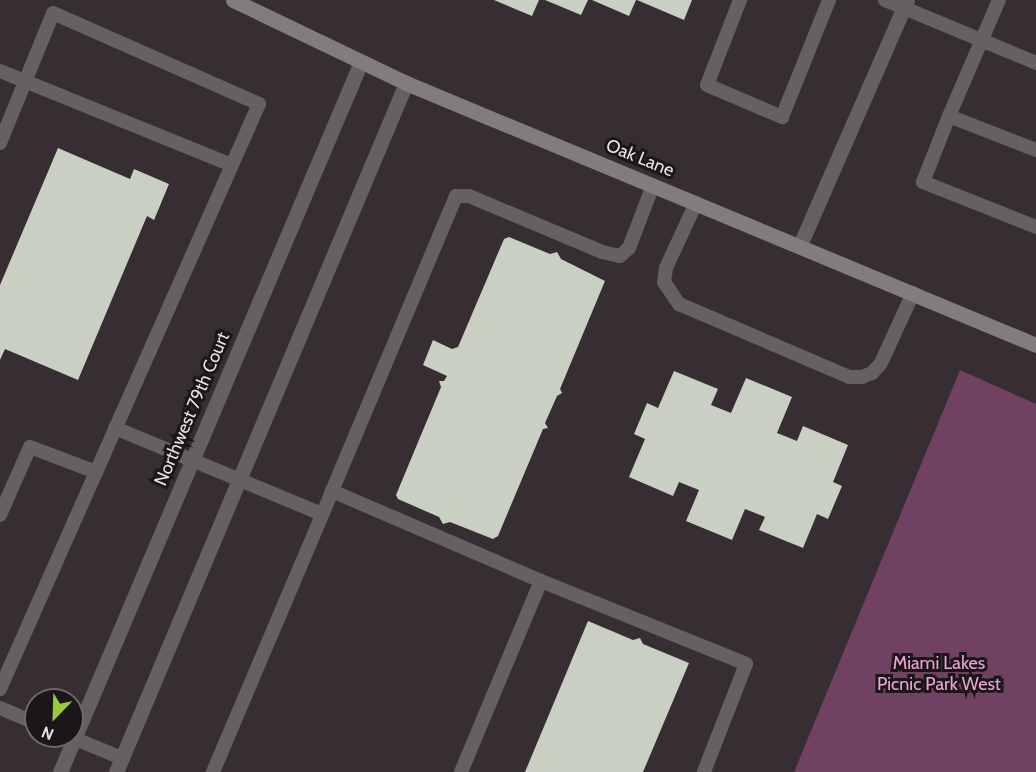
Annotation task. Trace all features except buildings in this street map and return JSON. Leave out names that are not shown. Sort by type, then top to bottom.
[{"type":"street","name":"Oak Lane","points":[[233,0],[406,83],[1036,345]]},
{"type":"street","points":[[800,245],[905,4]]},
{"type":"street","name":"Northwest 79th Court","points":[[84,707],[361,62]]},
{"type":"street","points":[[119,765],[406,83]]},
{"type":"street","name":"Northwest 79th Court","points":[[60,772],[68,748]]},
{"type":"lane","points":[[740,0],[707,85],[782,117],[830,0]]},
{"type":"lane","points":[[885,0],[905,4],[982,41],[1036,63]]},
{"type":"lane","points":[[999,0],[923,182],[1036,227]]},
{"type":"lane","points":[[0,141],[53,13],[259,104],[0,689]]},
{"type":"lane","points":[[0,71],[232,165]]},
{"type":"lane","points":[[950,116],[1036,150]]},
{"type":"lane","points":[[213,772],[456,196],[469,196],[602,252],[620,256],[628,248],[652,185]]},
{"type":"lane","points":[[696,203],[666,268],[664,282],[679,304],[849,377],[862,377],[872,372],[881,363],[914,294]]},
{"type":"lane","points":[[116,428],[322,514]]},
{"type":"lane","points":[[0,516],[30,447],[96,472]]},
{"type":"lane","points":[[332,491],[541,581],[746,664],[704,772]]},
{"type":"lane","points":[[461,772],[541,581]]},
{"type":"lane","points":[[0,708],[24,718]]},
{"type":"lane","points":[[84,745],[119,765]]},
{"type":"green space","name":"Miami Lakes Picnic Park West","points":[[960,370],[1036,404],[1036,772],[794,772]]}]
